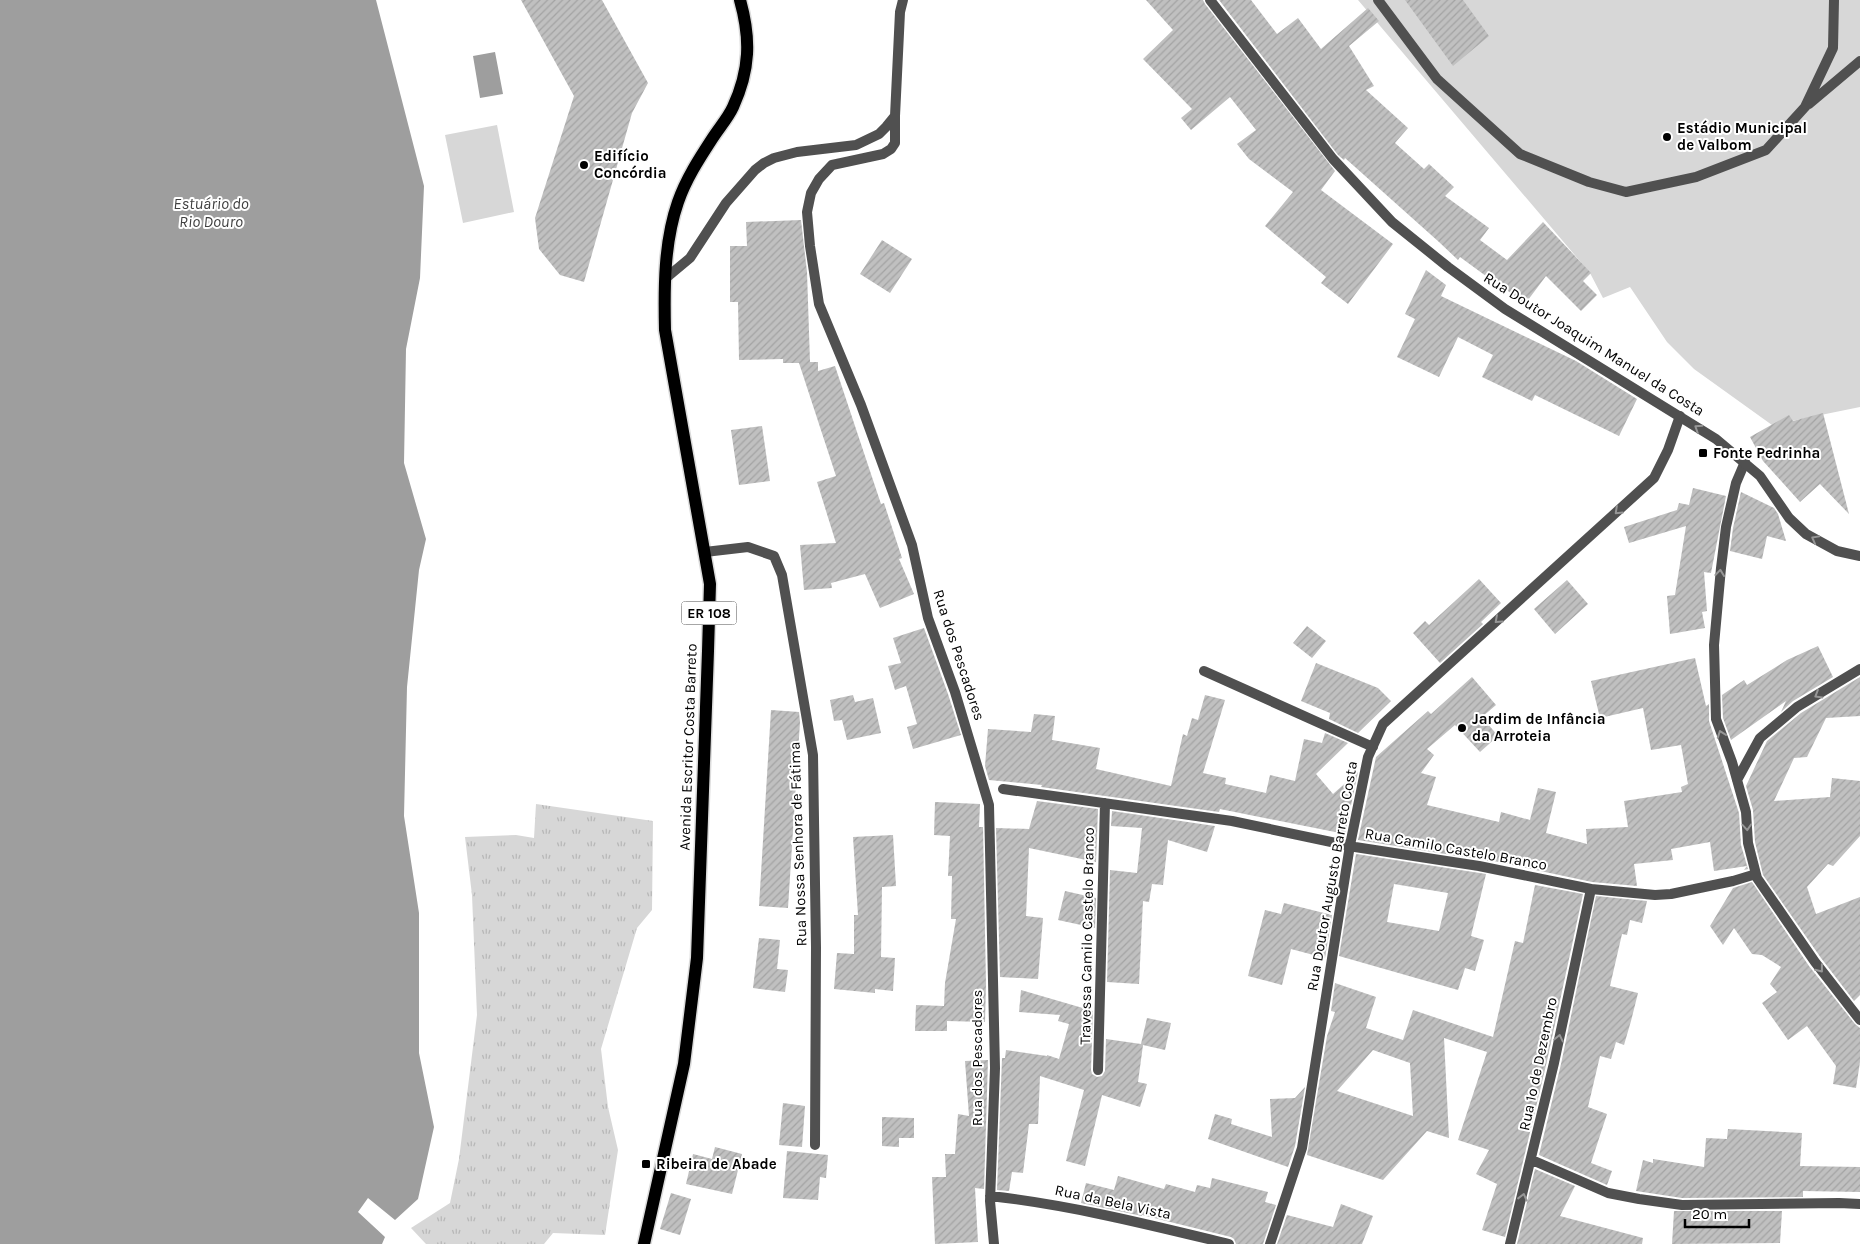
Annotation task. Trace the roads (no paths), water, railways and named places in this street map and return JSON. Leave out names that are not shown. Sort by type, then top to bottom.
[{"type":"main road","name":"Avenida Escritor Costa Barreto","points":[[644,1244],[684,1064],[697,958],[710,584],[665,330],[666,278],[669,246],[678,203],[696,163],[733,108],[742,81],[748,57],[746,20],[740,0]]},
{"type":"street","points":[[666,278],[690,258],[726,203],[755,170],[764,163],[774,158],[797,152],[856,145],[879,134],[895,116],[900,12],[903,0]]},
{"type":"street","name":"Rua Doutor Joaquim Manuel da Costa","points":[[1210,0],[1333,160],[1392,222],[1505,309],[1716,439],[1760,476],[1789,518],[1806,534],[1837,551],[1860,556]]},
{"type":"street","points":[[1378,0],[1437,79],[1520,154],[1589,182],[1626,192],[1696,177],[1766,150],[1805,107],[1860,61]]},
{"type":"street","points":[[1805,107],[1833,48],[1834,0]]},
{"type":"street","name":"Rua dos Pescadores","points":[[895,116],[895,143],[891,149],[883,154],[832,165],[818,179],[811,193],[807,212],[818,304],[861,405],[912,545],[928,618],[955,692],[989,805],[995,1068],[990,1196],[994,1244]]},
{"type":"street","name":"Rua Doutor Augusto Barreto Costa","points":[[1270,1244],[1302,1148],[1350,845],[1368,757],[1383,724],[1654,478],[1668,450],[1680,416]]},
{"type":"street","points":[[1745,462],[1736,483],[1726,527],[1714,645],[1716,719],[1746,812],[1748,844],[1756,874],[1809,955],[1860,1020]]},
{"type":"street","name":"Rua Nossa Senhora de Fátima","points":[[705,552],[748,547],[774,556],[782,575],[813,755],[816,947],[815,1145]]},
{"type":"street","points":[[1737,780],[1760,738],[1797,708],[1860,669]]},
{"type":"street","points":[[1204,671],[1373,747]]},
{"type":"street","name":"Rua Camilo Castelo Branco","points":[[1003,789],[1232,821],[1350,845],[1479,866],[1591,889],[1654,895],[1671,894],[1756,874]]},
{"type":"street","name":"Travessa Camilo Castelo Branco","points":[[1098,1070],[1105,803]]},
{"type":"street","name":"Rua 1º de Dezembro","points":[[1510,1244],[1532,1160],[1591,889]]},
{"type":"street","points":[[1532,1160],[1608,1193],[1682,1205],[1860,1204]]},
{"type":"street","name":"Rua da Bela Vista","points":[[990,1196],[1083,1210],[1229,1244]]},
{"type":"water","name":"Estuário do Rio Douro","points":[[0,0],[376,0],[424,186],[420,278],[406,349],[404,463],[426,539],[419,570],[407,687],[404,816],[419,913],[419,1053],[434,1127],[418,1199],[395,1220],[368,1198],[358,1212],[385,1237],[382,1244],[0,1244]]},
{"type":"water","points":[[495,52],[503,94],[480,98],[473,56]]},
{"type":"place","name":"Estádio Municipal de Valbom","points":[[1667,137]]},
{"type":"place","name":"Edifício Concórdia","points":[[584,165]]},
{"type":"place","name":"Fonte Pedrinha","points":[[1703,453]]},
{"type":"place","name":"Jardim de Infância da Arroteia","points":[[1462,728]]},
{"type":"place","name":"Ribeira de Abade","points":[[646,1164]]}]
